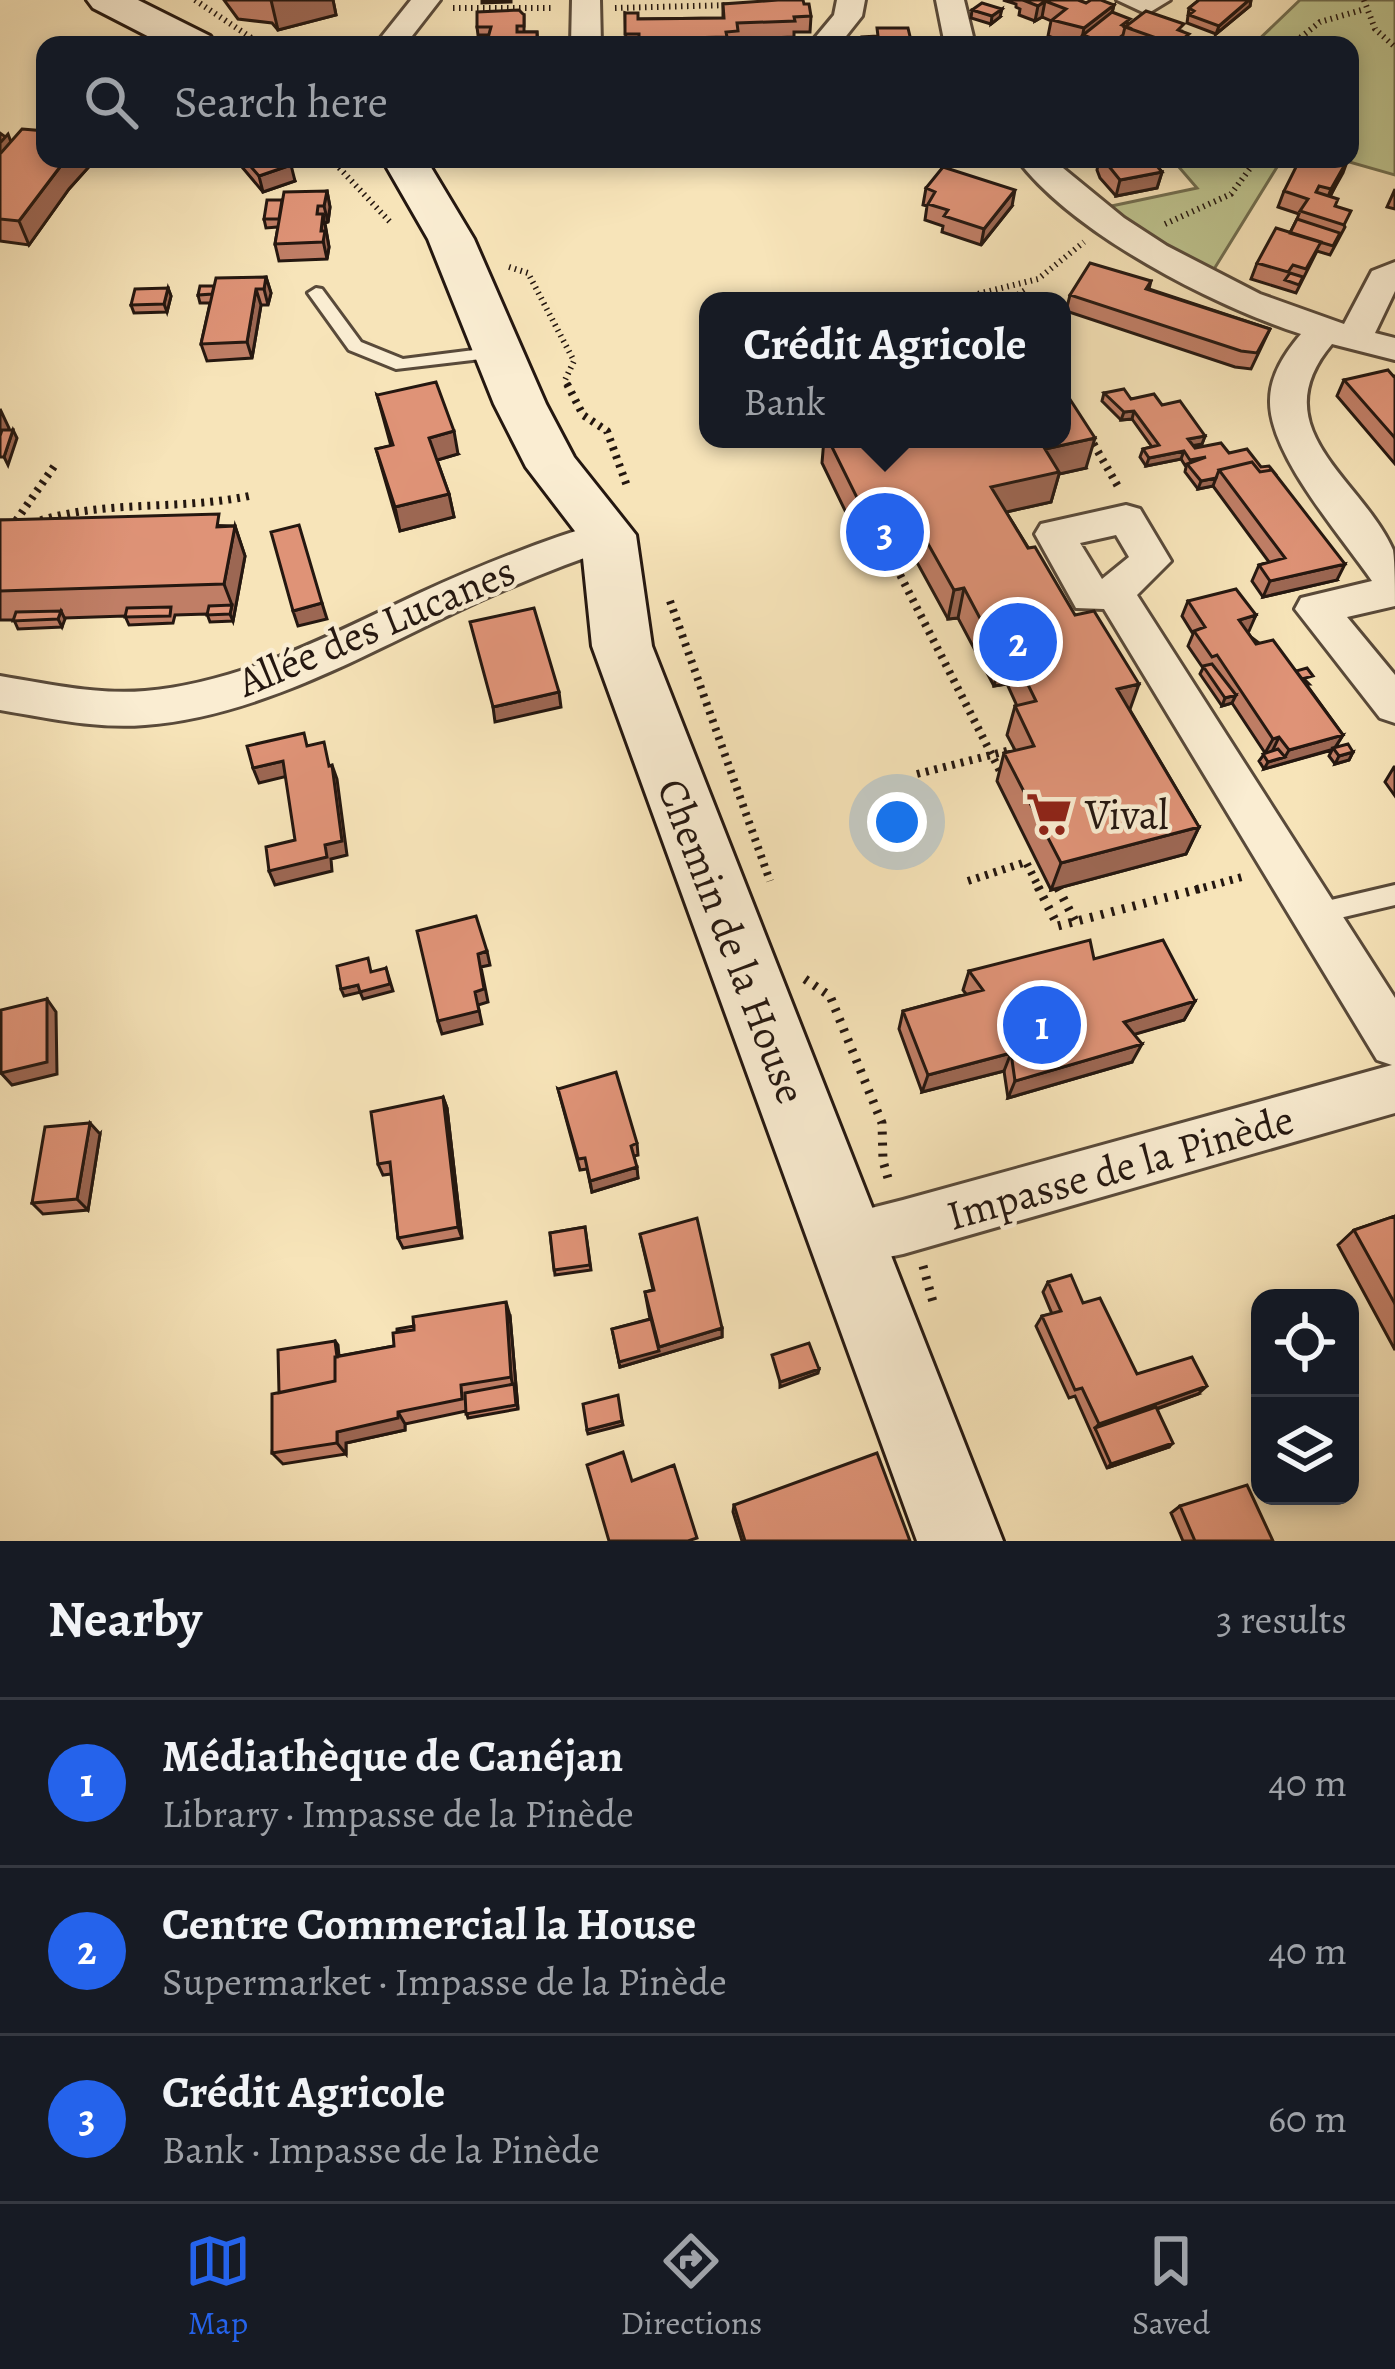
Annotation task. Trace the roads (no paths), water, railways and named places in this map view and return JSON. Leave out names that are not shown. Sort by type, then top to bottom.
[{"type":"street","points":[[107,0],[178,36]]},
{"type":"street","points":[[831,36],[848,16],[851,0]]},
{"type":"street","points":[[950,0],[958,36]]},
{"type":"street","points":[[1131,0],[1148,6],[1156,0]]},
{"type":"street","points":[[585,4],[586,36]]},
{"type":"street","points":[[363,168],[382,179],[420,226],[498,352]]},
{"type":"street","points":[[409,168],[451,239],[553,467],[608,535]]},
{"type":"street","points":[[1043,168],[1099,217],[1158,256],[1339,336],[1395,349]]},
{"type":"street","points":[[1395,272],[1384,278],[1339,336],[1297,367],[1286,412],[1314,471],[1395,587],[1316,609],[1395,706]]},
{"type":"street","points":[[1126,519],[1151,561],[1114,592],[1091,597],[1055,534],[1126,519]]},
{"type":"street","name":"Allée des Lucanes","points":[[4,701],[111,710],[163,706],[212,694],[306,663],[561,548],[608,535]]},
{"type":"street","name":"Chemin de la House","points":[[608,535],[622,646],[960,1541]]},
{"type":"street","points":[[1114,592],[1395,1043]]},
{"type":"street","name":"Impasse de la Pinède","points":[[844,1239],[903,1228],[1395,1089]]},
{"type":"lane","points":[[316,293],[355,346],[402,365],[498,352]]},
{"type":"lane","points":[[1314,914],[1395,896]]},
{"type":"place","name":"Crédit Agricole","points":[[885,532]]},
{"type":"place","name":"Centre Commercial la House","points":[[1018,642]]},
{"type":"place","name":"Vival","points":[[1049,814]]},
{"type":"place","name":"Médiathèque de Canéjan","points":[[1042,1025]]}]
